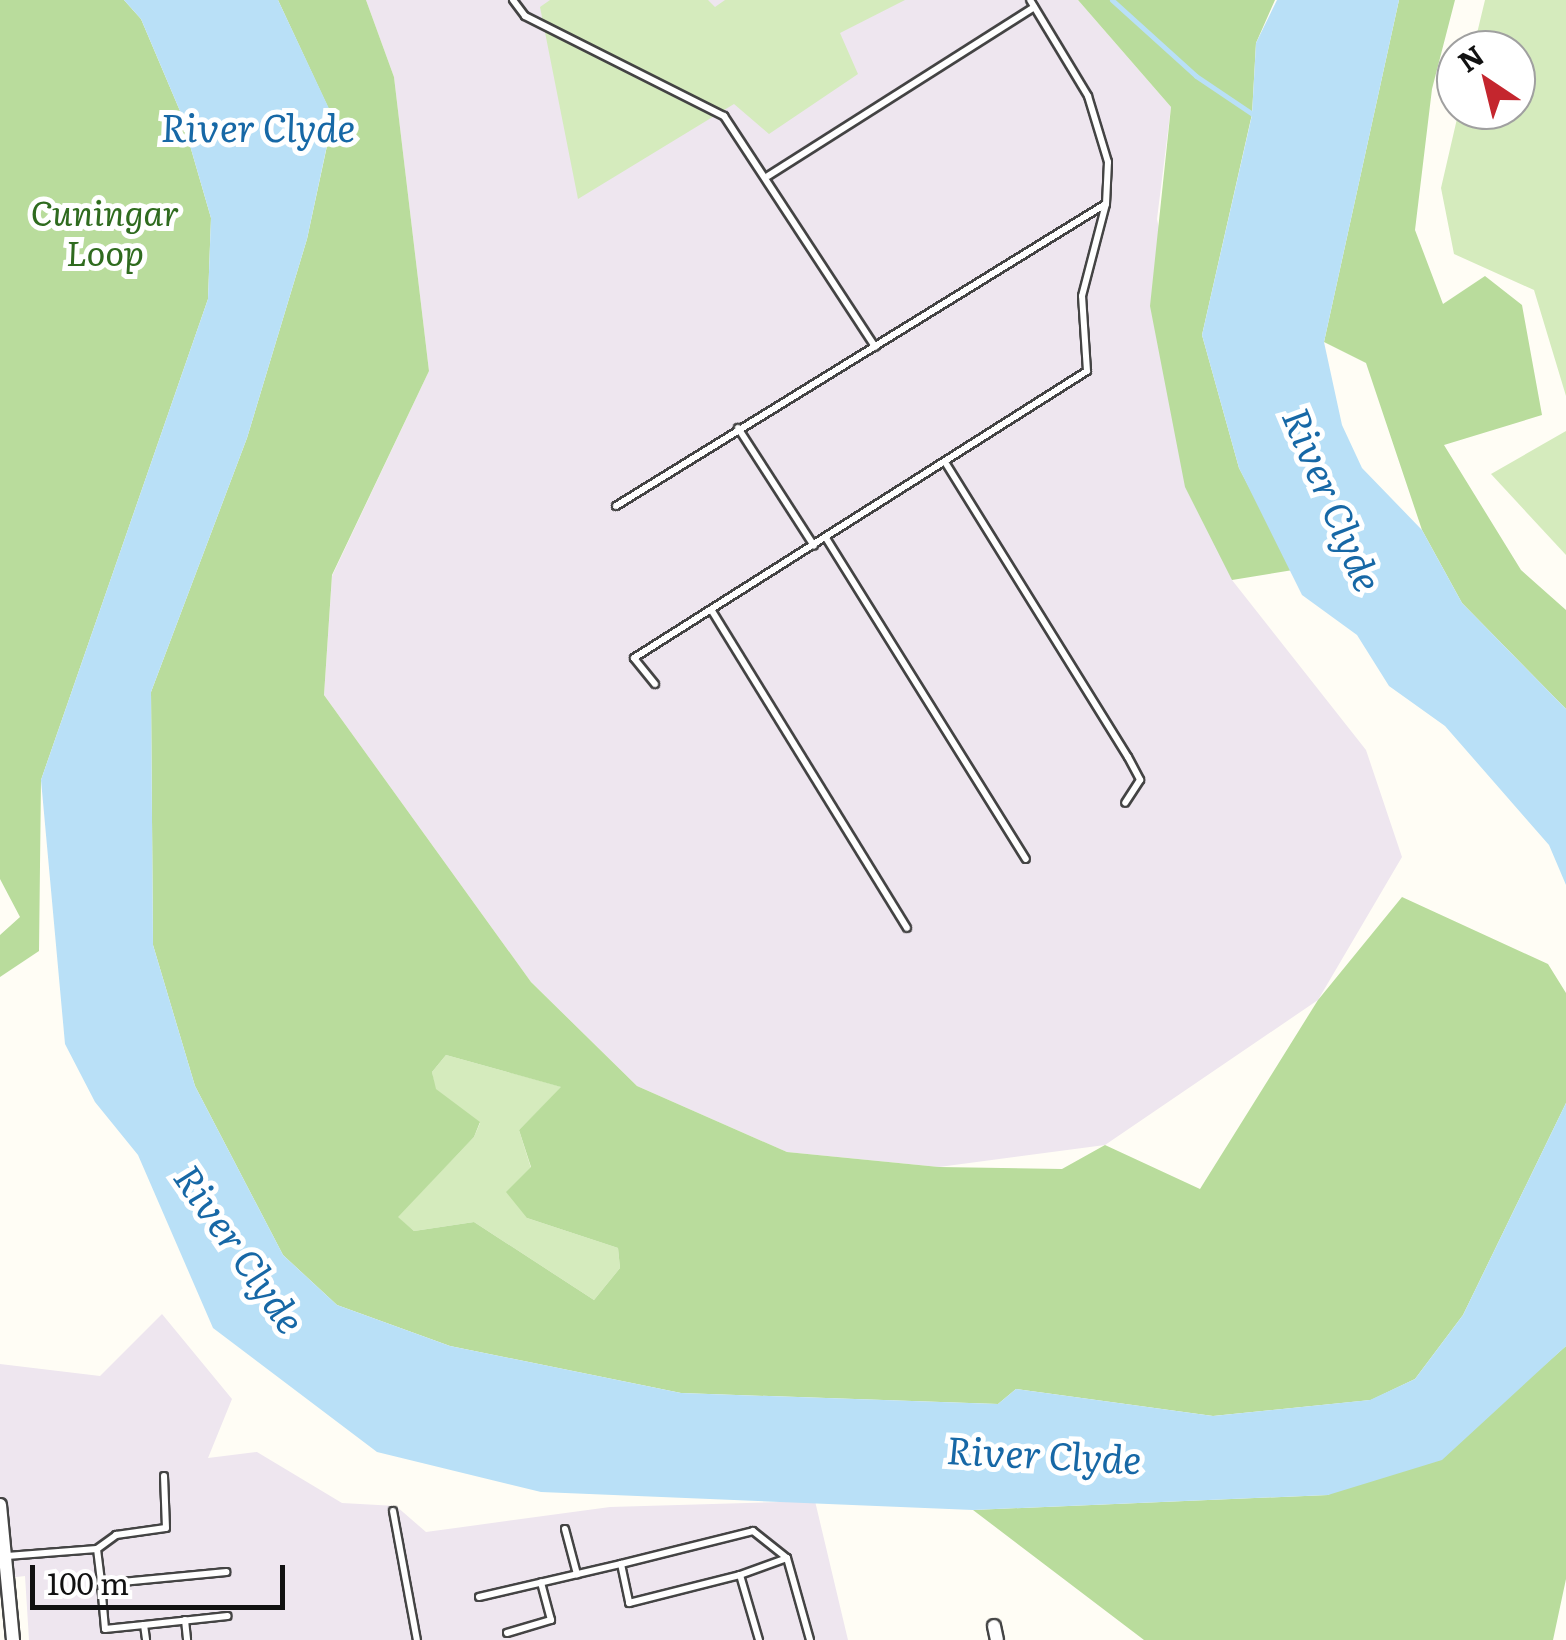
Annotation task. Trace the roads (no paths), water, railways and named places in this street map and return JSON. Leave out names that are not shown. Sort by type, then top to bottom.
[{"type":"street","points":[[0,1505],[13,1640]]},
{"type":"lane","points":[[514,0],[526,16],[724,116],[768,176],[875,347]]},
{"type":"lane","points":[[655,684],[634,658],[1087,371],[1082,296],[1106,204],[1108,162],[1088,96],[1032,4],[768,176]]},
{"type":"lane","points":[[616,506],[1106,204]]},
{"type":"lane","points":[[738,428],[814,546]]},
{"type":"lane","points":[[945,462],[1140,780],[1126,803]]},
{"type":"lane","points":[[826,538],[1026,859]]},
{"type":"lane","points":[[712,611],[907,928]]},
{"type":"lane","points":[[6,1556],[97,1549],[116,1534],[166,1528],[164,1476]]},
{"type":"lane","points":[[392,1511],[417,1640]]},
{"type":"lane","points":[[565,1529],[577,1574]]},
{"type":"lane","points":[[479,1597],[752,1531],[788,1558],[810,1640]]},
{"type":"lane","points":[[97,1549],[106,1629],[228,1616]]},
{"type":"lane","points":[[621,1564],[630,1603],[740,1575],[788,1558]]},
{"type":"lane","points":[[101,1584],[226,1572]]},
{"type":"lane","points":[[740,1575],[759,1640]]},
{"type":"lane","points":[[507,1633],[550,1620],[541,1582]]},
{"type":"lane","points":[[185,1620],[187,1640]]},
{"type":"lane","points":[[144,1624],[146,1640]]},
{"type":"water","name":"River Clyde","points":[[124,0],[278,0],[333,117],[307,239],[247,438],[151,692],[153,945],[195,1086],[283,1255],[337,1305],[450,1346],[681,1393],[998,1404],[1016,1389],[1213,1416],[1370,1400],[1415,1379],[1463,1315],[1566,1103],[1566,1346],[1442,1460],[1328,1495],[973,1510],[541,1492],[377,1452],[213,1328],[138,1155],[95,1102],[65,1044],[41,780],[208,299],[211,218],[180,111],[141,19]]},
{"type":"water","name":"River Clyde","points":[[1277,0],[1399,0],[1324,342],[1342,425],[1362,468],[1422,530],[1462,603],[1566,709],[1566,885],[1549,845],[1445,726],[1389,686],[1357,635],[1302,595],[1239,468],[1202,335],[1252,115],[1256,43]]},
{"type":"waterway","points":[[1112,0],[1196,76],[1257,117]]},
{"type":"park label","name":"Cuningar Loop","points":[[105,231]]}]
